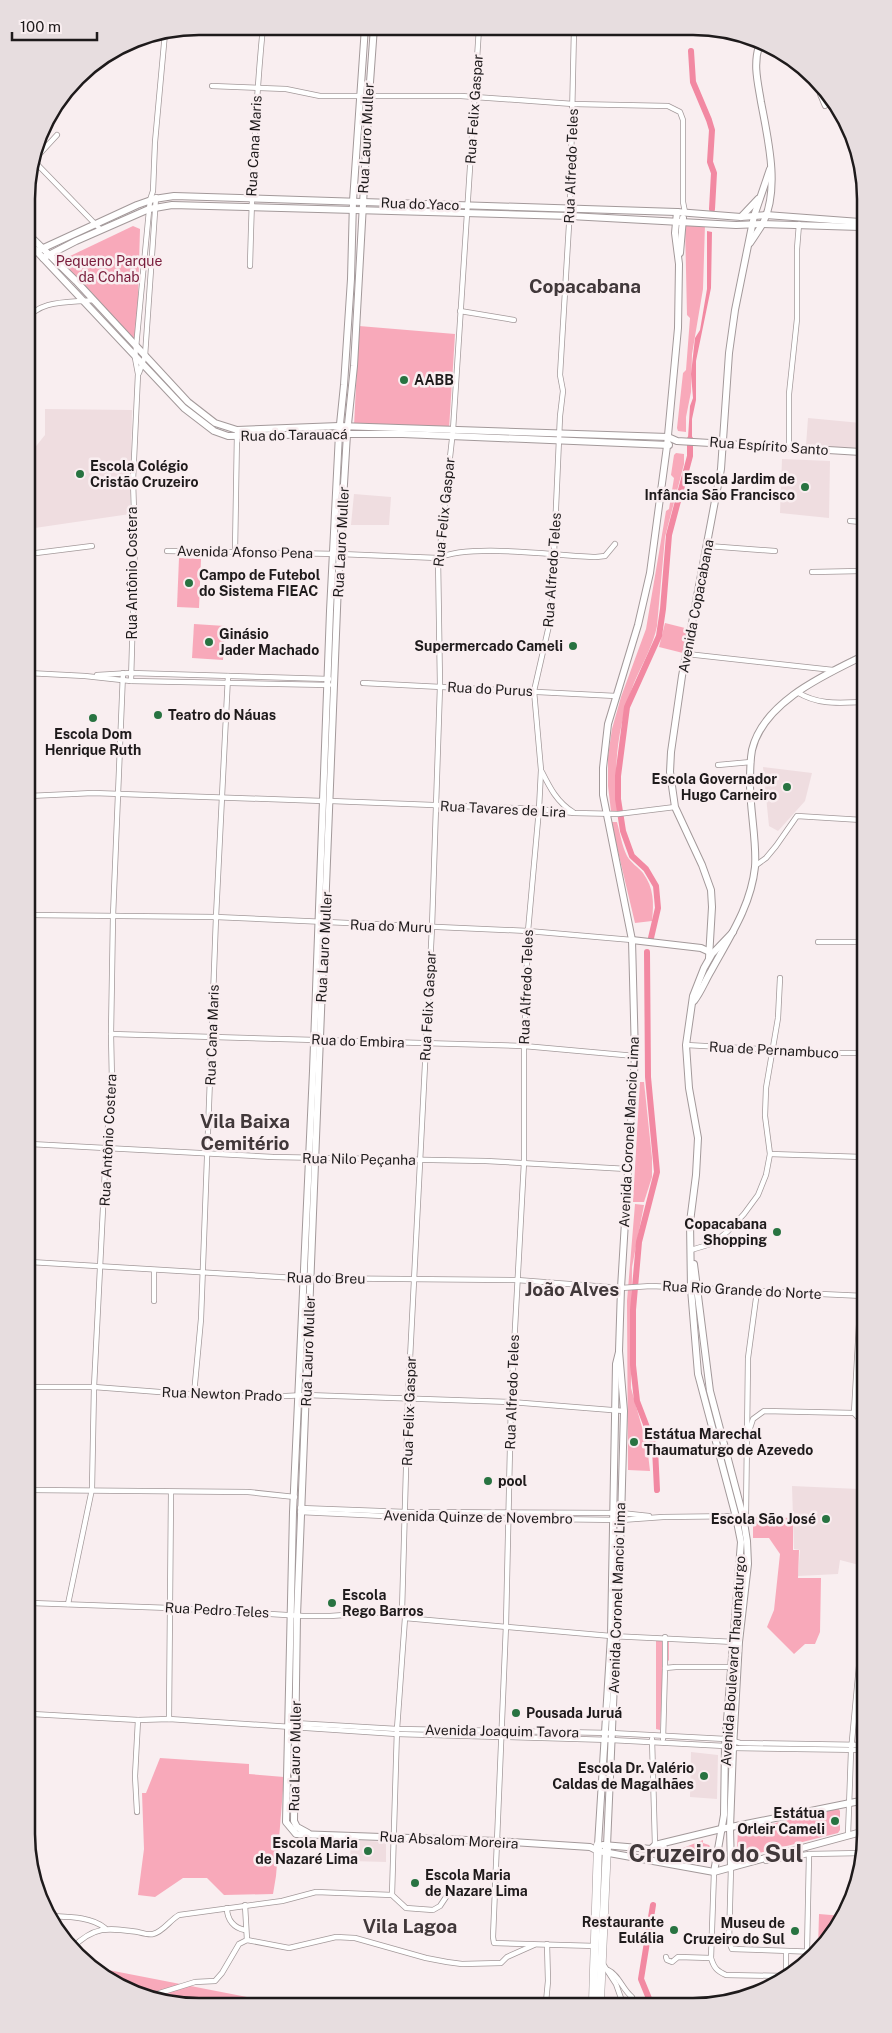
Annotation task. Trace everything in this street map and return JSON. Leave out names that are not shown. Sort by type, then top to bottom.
[{"type":"main road","points":[[600,1998],[599,1946],[603,1848]]},
{"type":"main road","points":[[594,1998],[600,1968]]},
{"type":"street","name":"Rua Cana Maris","points":[[250,266],[257,88],[262,35]]},
{"type":"street","name":"Rua Lauro Muller","points":[[322,923],[323,802],[363,211],[366,35]]},
{"type":"street","name":"Rua Lauro Muller","points":[[309,1833],[297,1827],[294,1821],[297,1616],[306,1395],[305,1335],[307,1277],[318,1013],[322,923],[331,801],[332,554],[339,426],[350,297],[353,201],[373,35]]},
{"type":"street","name":"Rua Felix Gaspar","points":[[392,1896],[397,1731],[405,1618],[402,1611],[408,1398],[432,927],[440,686],[438,558],[452,433],[479,35]]},
{"type":"street","name":"Rua Alfredo Teles","points":[[535,1944],[494,1943],[493,1940],[506,1625],[511,1402],[524,1162],[524,1046],[528,931],[541,770],[534,691],[550,621],[555,556],[559,432],[563,391],[560,375],[570,216],[574,35]]},
{"type":"street","name":"Rua Antônio Costera","points":[[138,374],[145,356],[148,320],[156,207],[153,199],[155,142],[164,39]]},
{"type":"street","name":"Avenida Copacabana","points":[[749,244],[766,215],[771,182],[766,132],[755,74],[758,49]]},
{"type":"street","points":[[212,86],[286,89],[320,96],[476,97],[573,104]]},
{"type":"street","points":[[821,97],[825,106]]},
{"type":"street","name":"Avenida Coronel Mancio Lima","points":[[573,104],[664,106],[676,109],[682,115],[682,202],[685,212],[679,264],[678,328],[668,436],[649,580],[638,625],[608,724],[604,753],[603,789],[632,940],[635,1056],[621,1288],[620,1351],[624,1411],[617,1517],[614,1636],[603,1848]]},
{"type":"street","points":[[43,151],[57,135]]},
{"type":"street","points":[[38,166],[101,230]]},
{"type":"street","name":"Avenida Copacabana","points":[[710,955],[711,890],[702,865],[675,807],[670,772],[671,752],[721,469],[729,354],[740,283],[760,196],[770,169]]},
{"type":"street","name":"Rua do Yaco","points":[[40,249],[95,223],[153,199],[174,196],[363,211],[570,216],[736,225],[754,220]]},
{"type":"street","points":[[741,217],[760,196]]},
{"type":"street","name":"Rua Antônio Costera","points":[[131,682],[135,544],[132,480],[138,374],[135,358],[138,347],[149,209],[153,199]]},
{"type":"street","name":"Rua do Yaco","points":[[46,256],[149,209],[182,205],[353,201],[685,212],[754,220]]},
{"type":"street","name":"Avenida Coronel Mancio Lima","points":[[679,264],[675,221],[682,202]]},
{"type":"street","points":[[769,202],[772,210],[778,217]]},
{"type":"street","points":[[754,220],[766,215],[800,221],[849,224],[857,223]]},
{"type":"street","points":[[754,220],[762,224],[800,221]]},
{"type":"street","points":[[789,448],[789,394],[797,319],[796,267],[800,221]]},
{"type":"street","points":[[849,224],[857,227]]},
{"type":"street","points":[[736,225],[747,232],[749,244]]},
{"type":"street","points":[[35,243],[46,256]]},
{"type":"street","points":[[35,246],[40,249]]},
{"type":"street","name":"Rua do Tarauacá","points":[[46,256],[93,300],[188,402],[208,418],[237,433],[559,432]]},
{"type":"street","name":"Rua do Tarauacá","points":[[46,256],[83,302],[135,358],[200,422],[220,434],[304,426],[347,426],[559,440]]},
{"type":"street","points":[[144,257],[152,258]]},
{"type":"street","points":[[35,311],[45,306],[93,300]]},
{"type":"street","points":[[460,310],[514,320]]},
{"type":"street","points":[[140,320],[148,320]]},
{"type":"street","points":[[304,426],[305,434]]},
{"type":"street","name":"Rua Espírito Santo","points":[[559,432],[668,436],[677,441],[857,452]]},
{"type":"street","points":[[235,552],[237,433]]},
{"type":"street","points":[[559,440],[628,442],[667,446]]},
{"type":"street","name":"Rua Espírito Santo","points":[[667,446],[677,441]]},
{"type":"street","points":[[850,521],[857,522]]},
{"type":"street","name":"Avenida Afonso Pena","points":[[167,551],[438,558],[446,554],[474,552],[601,557],[608,554],[615,544]]},
{"type":"street","points":[[35,553],[92,546]]},
{"type":"street","points":[[708,546],[775,551]]},
{"type":"street","points":[[812,572],[857,571]]},
{"type":"street","points":[[687,654],[834,670]]},
{"type":"street","points":[[733,932],[751,889],[755,866],[750,784],[752,749],[764,724],[776,710],[798,692],[834,670],[857,659]]},
{"type":"street","points":[[35,673],[85,676],[131,682],[228,684],[331,682]]},
{"type":"street","name":"Rua Antônio Costera","points":[[68,1604],[92,1489],[94,1387],[106,1149],[112,1082],[111,1034],[117,795],[123,673]]},
{"type":"street","points":[[85,676],[131,673],[331,682]]},
{"type":"street","name":"Rua Cana Maris","points":[[194,1394],[201,1318],[216,917],[228,676]]},
{"type":"street","name":"Rua do Purus","points":[[363,683],[616,696]]},
{"type":"street","points":[[798,692],[809,699],[820,702],[857,702]]},
{"type":"street","points":[[718,765],[751,762]]},
{"type":"street","points":[[541,770],[555,796],[574,813]]},
{"type":"street","points":[[35,796],[76,793],[323,802]]},
{"type":"street","name":"Rua Tavares de Lira","points":[[331,801],[539,808],[574,813],[607,814],[675,807]]},
{"type":"street","points":[[755,866],[776,846],[793,819],[797,816],[857,820]]},
{"type":"street","name":"Rua do Muru","points":[[35,915],[216,917],[528,931],[701,948],[710,955]]},
{"type":"street","name":"Avenida Boulevard Thaumaturgo","points":[[714,1872],[724,1815],[736,1642],[742,1516],[698,1374],[690,1222],[696,1175],[698,1138],[689,1088],[686,1045],[695,989],[710,955],[733,932]]},
{"type":"street","name":"Avenida Boulevard Thaumaturgo","points":[[693,1002],[733,932]]},
{"type":"street","points":[[818,942],[857,942]]},
{"type":"street","points":[[710,955],[717,960]]},
{"type":"street","points":[[691,1250],[714,1243],[744,1214],[758,1195],[766,1175],[770,1154],[765,1116],[767,1074],[778,1018],[780,978]]},
{"type":"street","name":"Rua do Embira","points":[[111,1034],[524,1046],[635,1056]]},
{"type":"street","name":"Rua de Pernambuco","points":[[686,1045],[857,1053]]},
{"type":"street","name":"Rua Nilo Peçanha","points":[[35,1144],[273,1157],[524,1162],[627,1169]]},
{"type":"street","points":[[770,1154],[857,1157]]},
{"type":"street","name":"Rua do Breu","points":[[35,1262],[101,1268],[307,1277],[517,1280],[621,1288]]},
{"type":"street","points":[[154,1270],[154,1301]]},
{"type":"street","name":"Rua Rio Grande do Norte","points":[[621,1288],[640,1287],[857,1296]]},
{"type":"street","points":[[742,1516],[747,1439],[748,1358],[757,1291]]},
{"type":"street","name":"Rua Lauro Muller","points":[[305,1335],[298,1396],[293,1510],[289,1614],[286,1822],[296,1834],[309,1833]]},
{"type":"street","name":"Avenida Coronel Mancio Lima","points":[[617,1517],[615,1411],[616,1364],[620,1351]]},
{"type":"street","points":[[854,1413],[857,1369]]},
{"type":"street","name":"Rua Newton Prado","points":[[35,1387],[94,1387],[194,1394],[306,1395],[511,1402],[624,1411]]},
{"type":"street","points":[[747,1439],[753,1418],[764,1411],[800,1410],[854,1413],[857,1415]]},
{"type":"street","points":[[35,1490],[248,1492],[302,1498]]},
{"type":"street","points":[[169,1719],[171,1492]]},
{"type":"street","name":"Avenida Quinze de Novembro","points":[[293,1510],[508,1518],[742,1516]]},
{"type":"street","name":"Avenida Quinze de Novembro","points":[[405,1514],[509,1512],[617,1517]]},
{"type":"street","name":"Rua Pedro Teles","points":[[35,1603],[170,1608],[297,1616],[330,1616],[402,1611]]},
{"type":"street","points":[[405,1618],[506,1625],[614,1636],[665,1637],[736,1642]]},
{"type":"street","points":[[663,1742],[665,1637]]},
{"type":"street","name":"Avenida Boulevard Thaumaturgo","points":[[731,1867],[729,1744],[731,1668],[736,1642]]},
{"type":"street","points":[[665,1668],[731,1668]]},
{"type":"street","points":[[848,1835],[851,1751],[857,1697]]},
{"type":"street","name":"Avenida Joaquim Tavora","points":[[35,1714],[138,1720],[169,1719],[500,1737],[608,1736]]},
{"type":"street","points":[[137,1812],[135,1776],[138,1720]]},
{"type":"street","name":"Avenida Joaquim Tavora","points":[[397,1731],[501,1731],[608,1736],[652,1739],[663,1742],[729,1744]]},
{"type":"street","name":"Avenida Joaquim Tavora","points":[[652,1739],[663,1737],[729,1744]]},
{"type":"street","points":[[652,1739],[657,1846],[651,1858],[658,1861]]},
{"type":"street","points":[[729,1744],[857,1744]]},
{"type":"street","points":[[729,1744],[857,1751]]},
{"type":"street","points":[[603,1848],[657,1846],[721,1829],[857,1802]]},
{"type":"street","name":"Rua Absalom Moreira","points":[[309,1833],[496,1841],[603,1848]]},
{"type":"street","points":[[603,1848],[714,1872],[857,1833]]},
{"type":"street","points":[[657,1846],[666,1854],[658,1861]]},
{"type":"street","points":[[747,1863],[809,1854],[856,1854]]},
{"type":"street","points":[[807,1952],[809,1854]]},
{"type":"street","points":[[731,1867],[730,1947],[735,1950],[807,1952]]},
{"type":"street","points":[[714,1872],[711,1958],[713,1966],[718,1972],[726,1975],[774,1977]]},
{"type":"street","points":[[58,1917],[87,1920],[98,1923],[105,1928],[153,1934],[179,1915],[282,1901],[316,1892],[392,1896],[406,1908],[424,1910],[433,1910],[440,1906],[448,1894]]},
{"type":"street","points":[[245,1905],[245,1930],[249,1940]]},
{"type":"street","points":[[227,1908],[227,1914],[233,1925],[237,1929],[245,1930]]},
{"type":"street","points":[[78,1944],[89,1935],[105,1928]]},
{"type":"street","points":[[160,1993],[195,1982],[214,1981],[222,1973],[239,1944],[249,1940],[289,1948],[336,1937],[355,1938],[426,1958],[462,1964],[501,1963],[507,1957],[535,1944],[599,1946]]},
{"type":"street","points":[[546,1998],[547,1944]]},
{"type":"street","points":[[786,1952],[786,1969]]},
{"type":"street","points":[[666,1957],[671,1962],[678,1957],[711,1958]]},
{"type":"street","points":[[600,1968],[613,1972],[626,1992],[632,1996]]},
{"type":"street","points":[[600,1968],[616,1984],[621,1998]]},
{"type":"shaded area","points":[[707,231],[712,232],[711,288],[696,361],[696,400],[692,419],[692,438],[688,438],[690,406],[693,398],[691,374],[695,338],[700,330],[707,289]]},
{"type":"shaded area","name":"Escola Colégio Cristão Cruzeiro","points":[[45,409],[132,410],[130,514],[35,528],[35,448],[45,435]]},
{"type":"shaded area","points":[[808,418],[857,423],[857,448],[806,446]]},
{"type":"shaded area","name":"Escola Jardim de Infância São Francisco","points":[[782,459],[830,461],[829,518],[780,513]]},
{"type":"shaded area","points":[[354,494],[391,497],[389,525],[351,525]]},
{"type":"shaded area","name":"Escola Governador Hugo Carneiro","points":[[763,767],[812,773],[805,801],[778,831],[769,826]]},
{"type":"shaded area","name":"Escola São José","points":[[792,1486],[857,1489],[857,1564],[840,1560],[838,1574],[798,1576],[800,1550],[794,1549]]},
{"type":"shaded area","name":"Escola Dr. Valério Caldas de Magalhães","points":[[691,1752],[718,1755],[717,1799],[690,1797]]},
{"type":"shaded area","name":"Escola Maria de Nazaré Lima","points":[[351,1840],[386,1842],[386,1862],[350,1861]]},
{"type":"green space","points":[[685,224],[705,224],[703,289],[692,354],[691,392],[686,417],[686,432],[678,431],[677,428],[683,373],[686,370],[690,318],[687,315]]},
{"type":"green space","name":"Pequeno Parque da Cohab","points":[[133,226],[140,229],[137,335],[133,339],[65,265],[68,257]]},
{"type":"green space","name":"AABB","points":[[359,326],[455,334],[449,429],[354,426]]},
{"type":"green space","points":[[676,453],[684,454],[684,464],[665,537],[657,626],[650,648],[628,699],[620,731],[616,763],[619,813],[614,813],[611,811],[608,786],[608,756],[612,729],[621,697],[646,629],[666,511],[669,509],[674,478],[671,475],[674,455]]},
{"type":"green space","name":"Campo de Futebol do Sistema FIEAC","points":[[179,558],[201,559],[199,608],[177,607]]},
{"type":"green space","points":[[665,623],[689,629],[683,653],[659,647]]},
{"type":"green space","name":"Ginásio Jader Machado","points":[[194,624],[225,626],[223,660],[192,658]]},
{"type":"green space","points":[[611,822],[617,822],[627,856],[647,879],[653,902],[652,921],[635,923]]},
{"type":"green space","points":[[640,1082],[644,1082],[652,1158],[652,1177],[644,1202],[633,1202]]},
{"type":"green space","points":[[635,1204],[644,1205],[632,1267],[631,1388],[647,1445],[650,1471],[628,1470],[627,1301]]},
{"type":"green space","points":[[753,1517],[793,1518],[793,1550],[799,1550],[798,1578],[821,1578],[820,1632],[815,1644],[805,1644],[794,1654],[767,1627],[774,1610],[780,1554],[769,1538],[753,1538]]},
{"type":"green space","points":[[656,1639],[669,1639],[669,1660],[663,1667],[660,1730],[656,1729]]},
{"type":"green space","points":[[160,1758],[249,1764],[249,1774],[284,1777],[273,1894],[224,1895],[207,1878],[183,1878],[155,1897],[138,1895],[144,1849],[142,1793],[146,1793]]},
{"type":"green space","points":[[838,1808],[840,1811],[840,1830],[838,1833],[736,1859],[738,1832]]},
{"type":"green space","points":[[703,1840],[703,1843],[711,1848],[709,1855],[705,1857],[706,1860],[680,1858],[678,1850]]},
{"type":"green space","points":[[819,1914],[835,1915],[829,1925],[818,1939]]},
{"type":"green space","points":[[108,1970],[247,1997],[308,1998],[178,1997],[147,1989],[127,1981]]},
{"type":"waterway","points":[[691,51],[693,82],[712,130],[710,162],[714,173],[712,209]]},
{"type":"waterway","points":[[651,938],[658,908],[656,886],[646,869],[632,856],[623,831],[618,799],[618,776],[627,707],[659,636],[669,535],[690,456],[690,439]]},
{"type":"waterway","points":[[647,952],[648,1077],[657,1172],[639,1242],[633,1310],[633,1365],[637,1401],[655,1448],[657,1490]]},
{"type":"waterway","points":[[649,1998],[641,1979],[653,1905]]},
{"type":"place","name":"AABB","points":[[404,380]]},
{"type":"place","name":"Escola Colégio Cristão Cruzeiro","points":[[80,474]]},
{"type":"place","name":"Escola Jardim de Infância São Francisco","points":[[805,487]]},
{"type":"place","name":"Campo de Futebol do Sistema FIEAC","points":[[189,583]]},
{"type":"place","name":"Ginásio Jader Machado","points":[[209,642]]},
{"type":"place","name":"Supermercado Cameli","points":[[573,646]]},
{"type":"place","name":"Teatro do Náuas","points":[[158,715]]},
{"type":"place","name":"Escola Dom Henrique Ruth","points":[[93,718]]},
{"type":"place","name":"Escola Governador Hugo Carneiro","points":[[787,787]]},
{"type":"place","name":"Copacabana Shopping","points":[[777,1232]]},
{"type":"place","name":"Estátua Marechal Thaumaturgo de Azevedo","points":[[634,1442]]},
{"type":"place","name":"pool","points":[[488,1481]]},
{"type":"place","name":"Escola São José","points":[[826,1519]]},
{"type":"place","name":"Escola Rego Barros","points":[[332,1603]]},
{"type":"place","name":"Pousada Juruá","points":[[516,1713]]},
{"type":"place","name":"Escola Dr. Valério Caldas de Magalhães","points":[[704,1776]]},
{"type":"place","name":"Estátua Orleir Cameli","points":[[835,1821]]},
{"type":"place","name":"Escola Maria de Nazaré Lima","points":[[368,1851]]},
{"type":"place","name":"Escola Maria de Nazare Lima","points":[[415,1883]]},
{"type":"place","name":"Restaurante Eulália","points":[[674,1930]]},
{"type":"place","name":"Museu de Cruzeiro do Sul","points":[[795,1931]]},
{"type":"district","name":"Copacabana","points":[[585,286]]},
{"type":"district","name":"Vila Baixa Cemitério","points":[[245,1132]]},
{"type":"district","name":"João Alves","points":[[572,1289]]},
{"type":"district","name":"Cruzeiro do Sul","points":[[716,1853]]},
{"type":"district","name":"Vila Lagoa","points":[[410,1926]]}]
